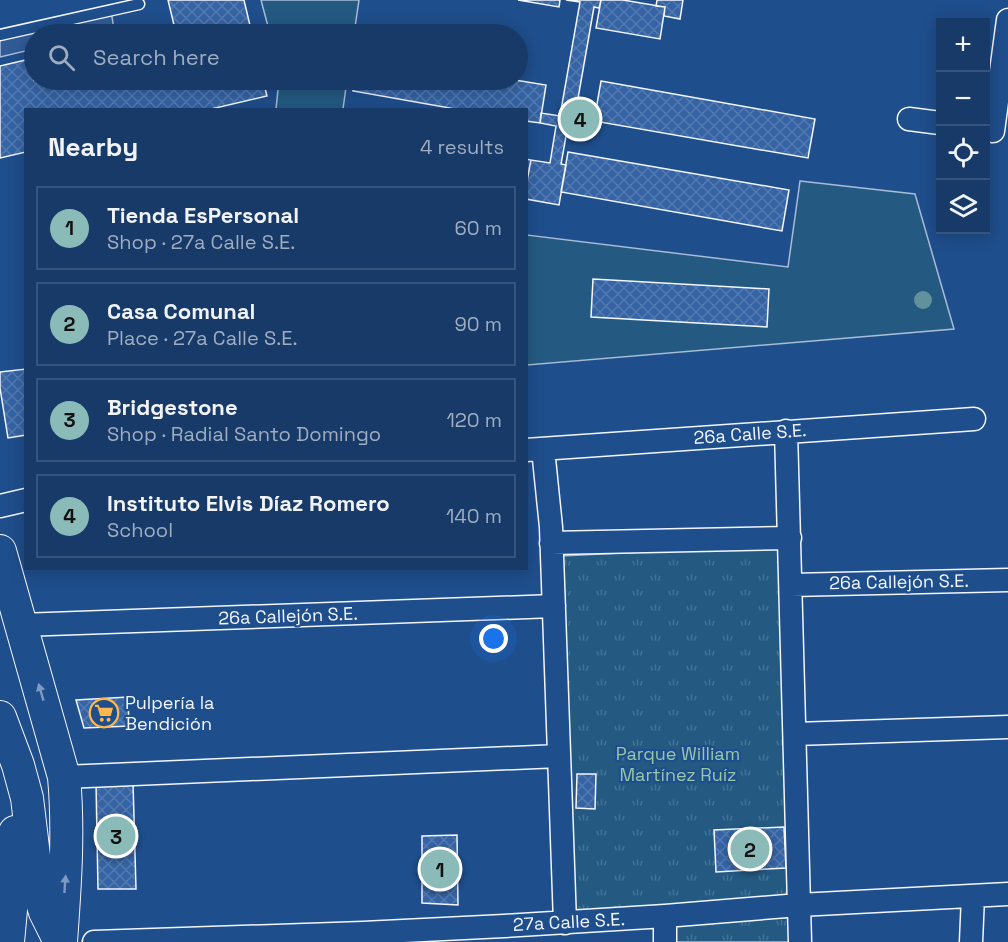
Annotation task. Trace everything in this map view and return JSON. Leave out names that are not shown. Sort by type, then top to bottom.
[{"type":"main road","points":[[0,552],[64,777],[67,856],[61,942]]},
{"type":"main road","points":[[0,718],[18,765],[27,798],[38,889],[45,912],[61,942]]},
{"type":"main road","points":[[0,718],[12,779],[16,827],[8,942]]},
{"type":"street","points":[[995,131],[1008,20]]},
{"type":"street","points":[[909,119],[936,122]]},
{"type":"street","name":"26a Calle S.E.","points":[[535,449],[974,419]]},
{"type":"street","points":[[786,431],[800,942]]},
{"type":"street","points":[[535,449],[551,543],[565,923]]},
{"type":"street","points":[[0,506],[24,500]]},
{"type":"street","points":[[551,543],[790,537]]},
{"type":"street","name":"26a Callejón S.E.","points":[[791,585],[1008,580]]},
{"type":"street","name":"26a Callejón S.E.","points":[[21,625],[554,606]]},
{"type":"street","points":[[795,734],[1008,728]]},
{"type":"street","points":[[64,777],[559,756]]},
{"type":"street","name":"27a Calle S.E.","points":[[94,942],[504,934],[565,923],[799,904],[1008,894]]},
{"type":"street","points":[[972,942],[973,896]]},
{"type":"street","points":[[665,916],[665,942]]},
{"type":"lane","points":[[49,24],[139,4]]},
{"type":"lane","points":[[0,35],[24,30]]},
{"type":"green space","points":[[261,0],[359,0],[355,24],[267,24]]},
{"type":"green space","points":[[278,90],[346,90],[343,108],[276,108]]},
{"type":"green space","points":[[800,181],[915,194],[954,329],[528,365],[528,235],[788,267]]},
{"type":"green space","name":"Parque William Martínez Ruíz","points":[[787,545],[796,902],[565,923],[561,556]]},
{"type":"green space","points":[[799,905],[800,942],[665,942],[665,916]]},
{"type":"shaded area","points":[[111,10],[113,24],[49,24]]},
{"type":"shaded area","points":[[24,30],[24,51],[0,57],[0,35]]},
{"type":"building","points":[[168,0],[244,0],[250,24],[174,24]]},
{"type":"building","points":[[518,0],[560,0],[559,7]]},
{"type":"building","points":[[566,0],[601,0],[599,8],[594,7],[577,104],[596,108],[595,118],[570,114],[561,164],[566,165],[559,205],[528,199],[528,176],[531,160],[550,163],[556,126],[540,123],[541,113],[560,116],[580,2]]},
{"type":"building","points":[[601,0],[623,0],[665,7],[660,39],[596,28]]},
{"type":"building","points":[[657,0],[683,0],[680,19],[664,16],[665,7],[656,6]]},
{"type":"building","points":[[24,60],[24,90],[266,90],[267,96],[216,108],[24,108],[24,152],[0,158],[0,66]]},
{"type":"building","points":[[601,81],[815,119],[808,158],[594,121]]},
{"type":"building","points":[[528,82],[546,85],[540,123],[528,121],[528,108],[450,108],[353,91],[528,90]]},
{"type":"building","points":[[568,152],[789,190],[782,231],[561,192]]},
{"type":"building","points":[[528,159],[531,160],[528,176]]},
{"type":"building","points":[[593,279],[769,289],[767,327],[591,317]]},
{"type":"building","points":[[24,369],[24,435],[8,438],[0,388],[0,372]]},
{"type":"building","name":"Pulpería la Bendición","points":[[128,697],[129,726],[84,728],[76,700]]},
{"type":"building","points":[[577,774],[596,774],[595,809],[576,808]]},
{"type":"building","points":[[133,782],[136,889],[98,889],[96,783]]},
{"type":"building","points":[[784,827],[786,868],[716,872],[714,830]]},
{"type":"building","points":[[457,835],[458,905],[422,903],[422,836]]},
{"type":"place","name":"Instituto Elvis Díaz Romero","points":[[580,119]]},
{"type":"place","name":"Pulpería la Bendición","points":[[104,713]]},
{"type":"place","name":"Bridgestone","points":[[116,836]]},
{"type":"place","name":"Casa Comunal","points":[[750,849]]},
{"type":"place","name":"Tienda EsPersonal","points":[[440,869]]}]
